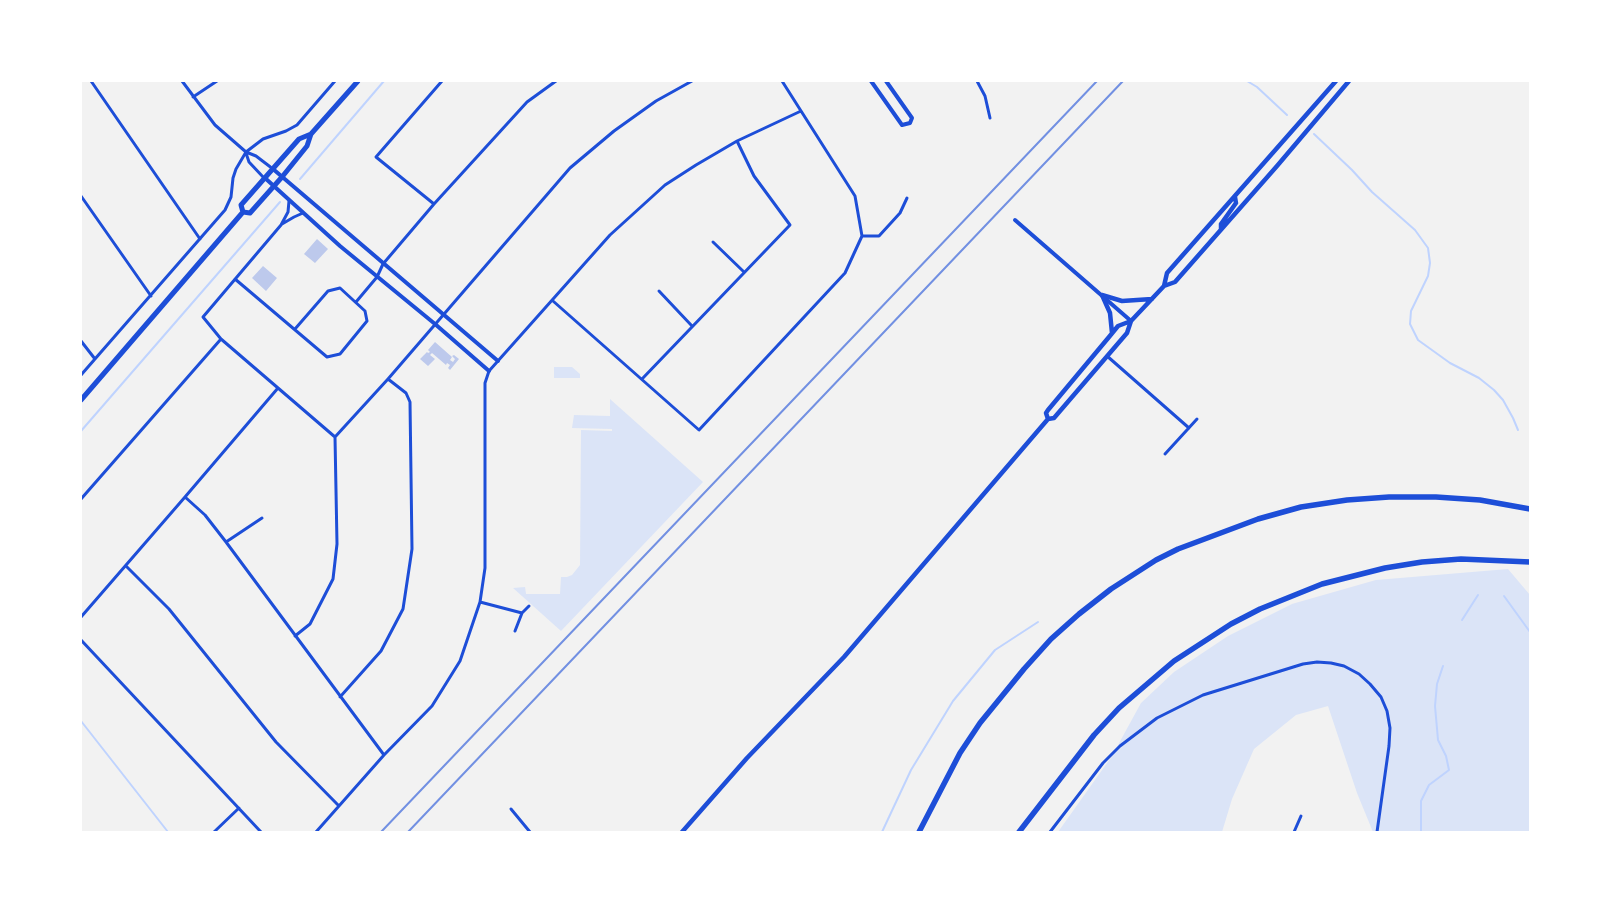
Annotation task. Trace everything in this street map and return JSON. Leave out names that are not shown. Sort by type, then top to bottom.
[{"type":"highway","points":[[919,832],[960,753],[980,723],[1018,676],[1051,639],[1078,614],[1110,589],[1156,560],[1178,549],[1258,519],[1301,508],[1347,500],[1389,497],[1436,497],[1480,500],[1530,509]]},
{"type":"highway","points":[[1019,832],[1094,735],[1119,708],[1174,661],[1231,624],[1268,606],[1322,584],[1385,568],[1422,562],[1461,559],[1530,562]]},
{"type":"main road","points":[[81,400],[242,212],[241,205],[299,139],[311,134],[358,81]]},
{"type":"main road","points":[[682,832],[747,758],[844,657],[1048,419],[1054,418],[1126,333],[1131,321],[1164,286],[1175,282],[1348,81]]},
{"type":"main road","points":[[1164,286],[1167,273],[1336,82],[1340,90]]},
{"type":"main road","points":[[1300,122],[1308,129]]},
{"type":"main road","points":[[242,212],[250,213],[274,186],[308,146],[311,134]]},
{"type":"main road","points":[[1221,229],[1220,224],[1236,203],[1235,197]]},
{"type":"main road","points":[[1102,295],[1122,301],[1152,299]]},
{"type":"main road","points":[[1102,295],[1110,312],[1112,333]]},
{"type":"main road","points":[[1048,419],[1046,413],[1048,410],[1112,333],[1118,326],[1131,321]]},
{"type":"street","points":[[91,81],[200,239]]},
{"type":"street","points":[[182,81],[215,125],[246,152],[256,156],[282,176],[498,361]]},
{"type":"street","points":[[193,97],[216,81]]},
{"type":"street","points":[[81,375],[229,204],[233,178],[246,152],[263,139],[297,125],[334,81]]},
{"type":"street","points":[[434,204],[376,157],[442,81]]},
{"type":"street","points":[[356,302],[384,264],[434,204],[527,102],[556,81]]},
{"type":"street","points":[[295,636],[310,624],[333,579],[337,544],[335,437],[388,379],[570,168],[614,131],[656,101],[692,81]]},
{"type":"street","points":[[553,301],[699,430],[845,273],[862,236],[855,196],[782,81]]},
{"type":"street","points":[[872,81],[902,125],[910,123],[912,118],[886,81]]},
{"type":"street","points":[[977,81],[985,96],[990,118]]},
{"type":"street","points":[[316,832],[384,755],[432,706],[460,661],[480,602],[485,568],[485,382],[489,371],[610,235],[666,185],[737,141],[801,111]]},
{"type":"street","points":[[642,379],[790,225],[754,176],[737,141]]},
{"type":"street","points":[[246,152],[249,162],[289,202],[489,371]]},
{"type":"street","points":[[81,196],[151,296]]},
{"type":"street","points":[[862,236],[879,236],[900,213],[907,198]]},
{"type":"street","points":[[289,202],[288,212],[281,225],[203,317],[221,339],[335,437]]},
{"type":"street","points":[[281,225],[291,218],[303,214]]},
{"type":"street","points":[[1015,220],[1131,321]]},
{"type":"street","points":[[713,242],[744,272]]},
{"type":"street","points":[[236,279],[327,357],[340,354],[367,321],[365,311],[340,288],[328,291],[295,329]]},
{"type":"street","points":[[659,291],[692,326]]},
{"type":"street","points":[[81,499],[221,339]]},
{"type":"street","points":[[81,341],[95,359]]},
{"type":"street","points":[[1106,356],[1188,428]]},
{"type":"street","points":[[340,697],[381,651],[403,609],[412,549],[410,402],[406,393],[388,379]]},
{"type":"street","points":[[81,617],[278,388]]},
{"type":"street","points":[[1165,454],[1197,419]]},
{"type":"street","points":[[186,497],[205,515],[226,542],[384,755]]},
{"type":"street","points":[[226,542],[262,518]]},
{"type":"street","points":[[126,566],[169,609],[276,742],[339,806]]},
{"type":"street","points":[[480,602],[522,613]]},
{"type":"street","points":[[516,631],[522,613],[529,606]]},
{"type":"street","points":[[81,640],[261,832]]},
{"type":"street","points":[[1050,832],[1103,763],[1120,746],[1157,718],[1203,696],[1303,664],[1317,662],[1344,666],[1359,674],[1380,697],[1387,711],[1390,728],[1389,746],[1377,832]]},
{"type":"street","points":[[214,832],[238,808]]},
{"type":"street","points":[[511,809],[530,832]]},
{"type":"street","points":[[1294,832],[1300,816]]},
{"type":"shaded area","points":[[554,367],[572,367],[580,374],[580,378],[554,378]]},
{"type":"shaded area","points":[[610,399],[703,482],[561,631],[513,588],[525,587],[526,594],[560,594],[561,577],[572,575],[580,565],[581,430],[612,431],[612,429],[572,428],[574,415],[610,416]]},
{"type":"shaded area","points":[[1508,569],[1530,595],[1530,832],[1373,832],[1357,793],[1328,706],[1296,715],[1254,749],[1232,799],[1222,832],[1058,832],[1112,756],[1141,703],[1174,672],[1228,636],[1292,604],[1376,580]]},
{"type":"building","points":[[317,239],[328,249],[315,263],[304,254]]},
{"type":"building","points":[[263,266],[277,278],[266,291],[252,278]]},
{"type":"building","points":[[435,342],[452,357],[450,360],[453,362],[455,359],[452,356],[454,355],[459,359],[450,370],[448,368],[450,365],[447,363],[446,365],[432,353],[430,355],[435,359],[428,366],[420,359],[427,352],[430,352],[428,350]]},
{"type":"waterway","points":[[300,179],[384,81]]},
{"type":"waterway","points":[[1247,81],[1257,87],[1287,115]]},
{"type":"waterway","points":[[1314,134],[1372,192],[1415,230],[1428,248],[1430,263],[1428,276],[1411,311],[1410,324],[1418,340],[1450,363],[1479,378],[1494,390],[1503,400],[1518,430]]},
{"type":"waterway","points":[[81,431],[280,202]]},
{"type":"waterway","points":[[1462,620],[1478,595]]},
{"type":"waterway","points":[[1504,596],[1530,632]]},
{"type":"waterway","points":[[882,832],[911,770],[953,701],[995,650],[1038,622]]},
{"type":"waterway","points":[[1421,832],[1421,801],[1429,785],[1449,770],[1446,756],[1438,740],[1435,706],[1437,684],[1443,666]]},
{"type":"waterway","points":[[81,721],[168,832]]},
{"type":"railway","points":[[381,832],[1097,81]]},
{"type":"railway","points":[[408,832],[1123,81]]}]
